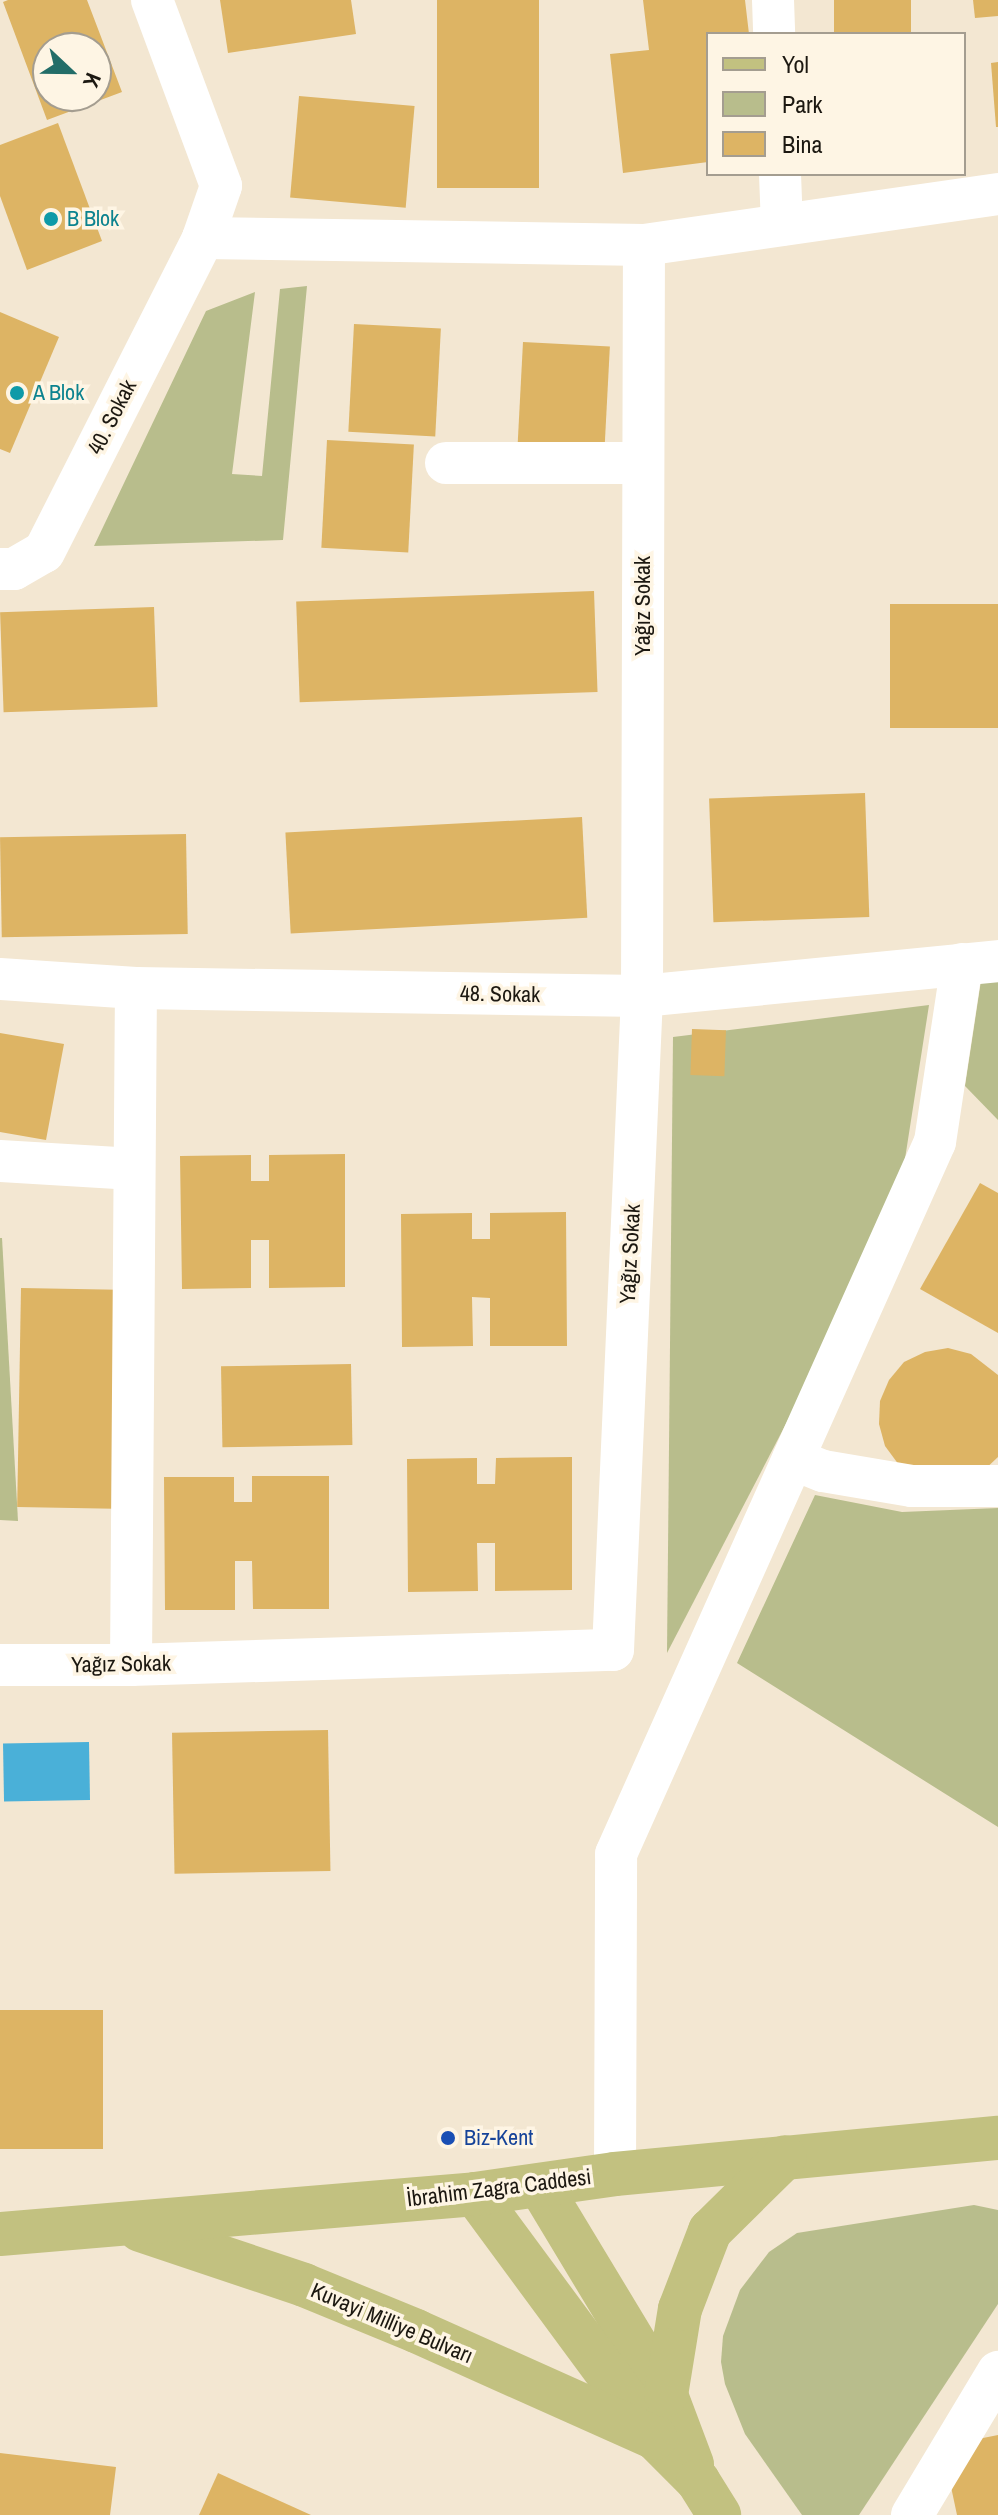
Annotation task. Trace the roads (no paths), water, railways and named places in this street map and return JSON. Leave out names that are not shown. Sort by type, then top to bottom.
[{"type":"main road","name":"İbrahim Zagra Caddesi","points":[[0,2234],[475,2194],[615,2174],[998,2138]]},
{"type":"main road","name":"Kuvayi Milliye Bulvarı","points":[[666,2395],[680,2309],[710,2231],[785,2157]]},
{"type":"main road","name":"Kuvayi Milliye Bulvarı","points":[[540,2186],[666,2395],[709,2498]]},
{"type":"main road","name":"Kuvayi Milliye Bulvarı","points":[[475,2194],[655,2438],[709,2498]]},
{"type":"main road","name":"Kuvayi Milliye Bulvarı","points":[[122,2224],[304,2285],[416,2331],[655,2438]]},
{"type":"street","name":"40. Sokak","points":[[0,569],[14,569],[44,552],[203,238],[221,186],[152,0]]},
{"type":"street","points":[[773,0],[774,32]]},
{"type":"street","points":[[780,176],[782,225]]},
{"type":"street","points":[[203,238],[644,245],[998,194]]},
{"type":"street","name":"Yağız Sokak","points":[[0,1665],[131,1665],[613,1650],[642,996],[644,245]]},
{"type":"street","points":[[446,463],[643,463]]},
{"type":"street","points":[[615,2174],[616,1854],[935,1142],[980,962]]},
{"type":"street","name":"48. Sokak","points":[[0,979],[136,988],[642,996],[980,962]]},
{"type":"street","points":[[131,1665],[136,988]]},
{"type":"street","points":[[0,1161],[134,1169]]},
{"type":"street","points":[[793,1459],[823,1471],[912,1486],[998,1486]]},
{"type":"street","points":[[912,2515],[998,2372]]},
{"type":"water","points":[[89,1742],[90,1800],[4,1801],[3,1744]]},
{"type":"place","name":"B Blok","points":[[51,219]]},
{"type":"place","name":"A Blok","points":[[17,393]]},
{"type":"place","name":"Biz-Kent","points":[[448,2138]]}]
